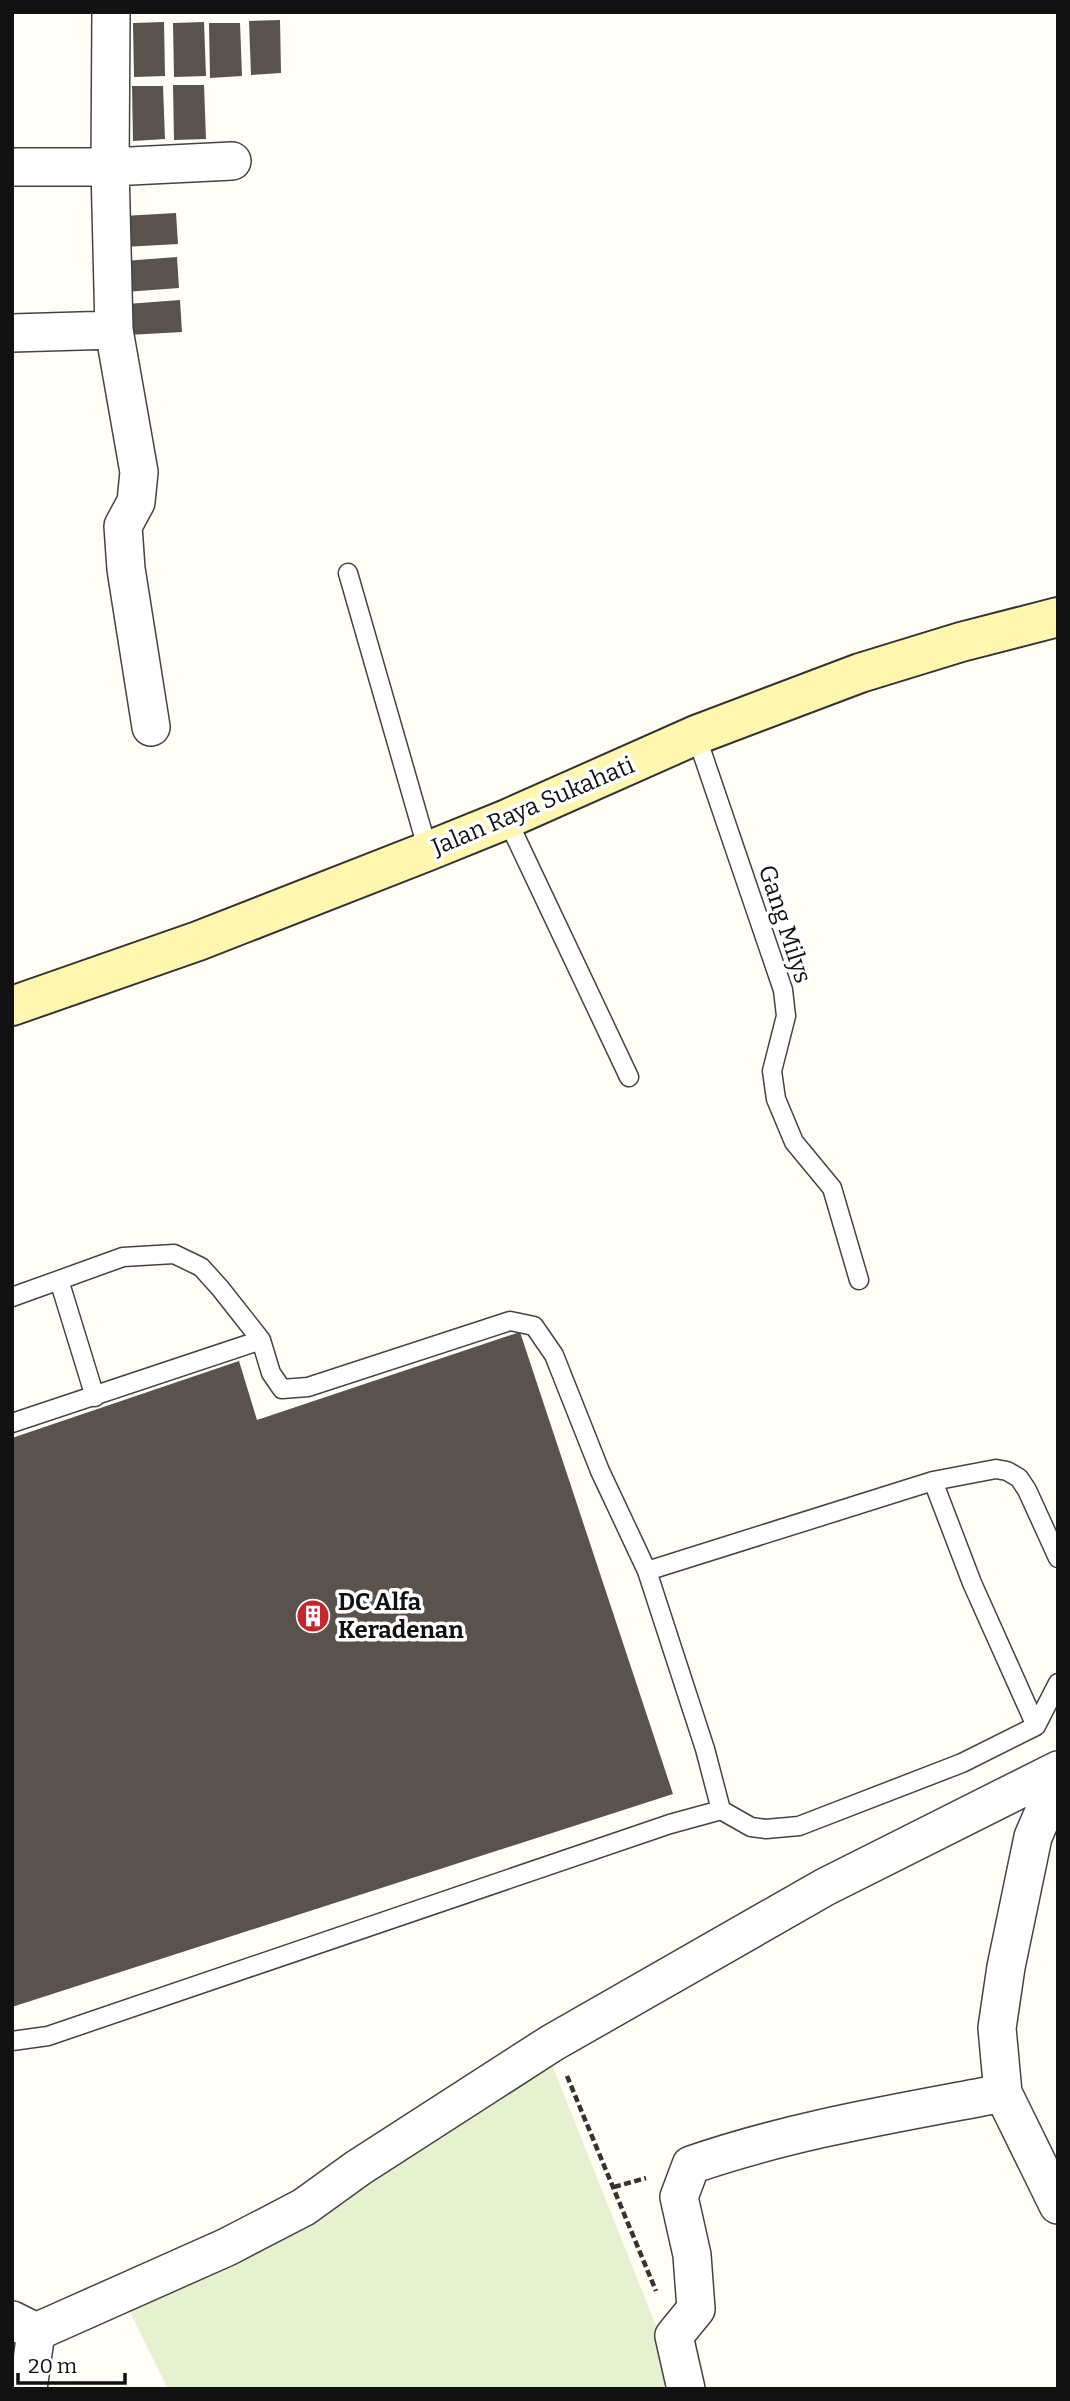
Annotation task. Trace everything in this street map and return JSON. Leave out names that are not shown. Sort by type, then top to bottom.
[{"type":"main road","name":"Jalan Raya Sukahati","points":[[12,1006],[198,941],[428,851],[696,735],[860,673],[961,642],[1058,617]]},
{"type":"street","points":[[111,12],[110,167],[114,330],[139,472],[136,502],[123,526],[126,569],[151,727]]},
{"type":"street","points":[[12,167],[110,167],[232,161]]},
{"type":"street","points":[[12,333],[114,330]]},
{"type":"street","points":[[28,2389],[24,2325],[227,2247],[304,2207],[358,2168],[552,2043],[825,1887],[1058,1770]]},
{"type":"street","points":[[1058,1779],[1033,1836],[1006,1967],[997,2028],[1003,2093],[1058,2205]]},
{"type":"street","points":[[686,2389],[674,2336],[696,2309],[692,2255],[679,2197],[691,2165],[744,2146],[803,2132],[1003,2093]]},
{"type":"lane","points":[[348,573],[428,851]]},
{"type":"lane","name":"Gang Milys","points":[[696,735],[783,990],[786,1016],[772,1071],[776,1099],[794,1142],[832,1188],[859,1280]]},
{"type":"lane","points":[[507,819],[629,1077]]},
{"type":"lane","points":[[12,1297],[123,1257],[174,1254],[201,1267],[220,1288],[261,1340],[271,1373],[282,1389],[309,1387],[510,1321],[534,1326],[554,1355],[600,1471],[647,1571],[705,1749],[721,1810]]},
{"type":"lane","points":[[59,1280],[94,1397]]},
{"type":"lane","points":[[12,1423],[261,1340]]},
{"type":"lane","points":[[647,1571],[933,1481],[996,1469],[1007,1471],[1019,1478],[1058,1558]]},
{"type":"lane","points":[[933,1481],[972,1583],[1036,1726]]},
{"type":"lane","points":[[12,2041],[48,2036],[670,1824],[721,1810],[751,1827],[766,1829],[799,1826],[962,1763],[1036,1726],[1058,1683]]},
{"type":"path","points":[[552,2043],[674,2336]]},
{"type":"green space","points":[[549,2057],[678,2381],[663,2389],[168,2389],[129,2310]]},
{"type":"building","points":[[280,20],[281,73],[251,75],[249,21]]},
{"type":"building","points":[[164,22],[165,76],[134,77],[133,23]]},
{"type":"building","points":[[204,22],[206,76],[174,77],[173,23]]},
{"type":"building","points":[[209,23],[240,23],[242,76],[210,78]]},
{"type":"building","points":[[173,85],[204,85],[206,139],[174,140]]},
{"type":"building","points":[[132,86],[163,86],[165,139],[133,141]]},
{"type":"building","points":[[176,213],[178,244],[124,247],[123,216]]},
{"type":"building","points":[[177,257],[179,288],[125,292],[124,261]]},
{"type":"building","points":[[180,300],[182,332],[128,335],[127,304]]},
{"type":"building","name":"DC Alfa Keradenan","points":[[520,1332],[673,1794],[12,2007],[12,1438],[239,1361],[257,1420]]},
{"type":"place","name":"DC Alfa Keradenan","points":[[313,1616]]}]
